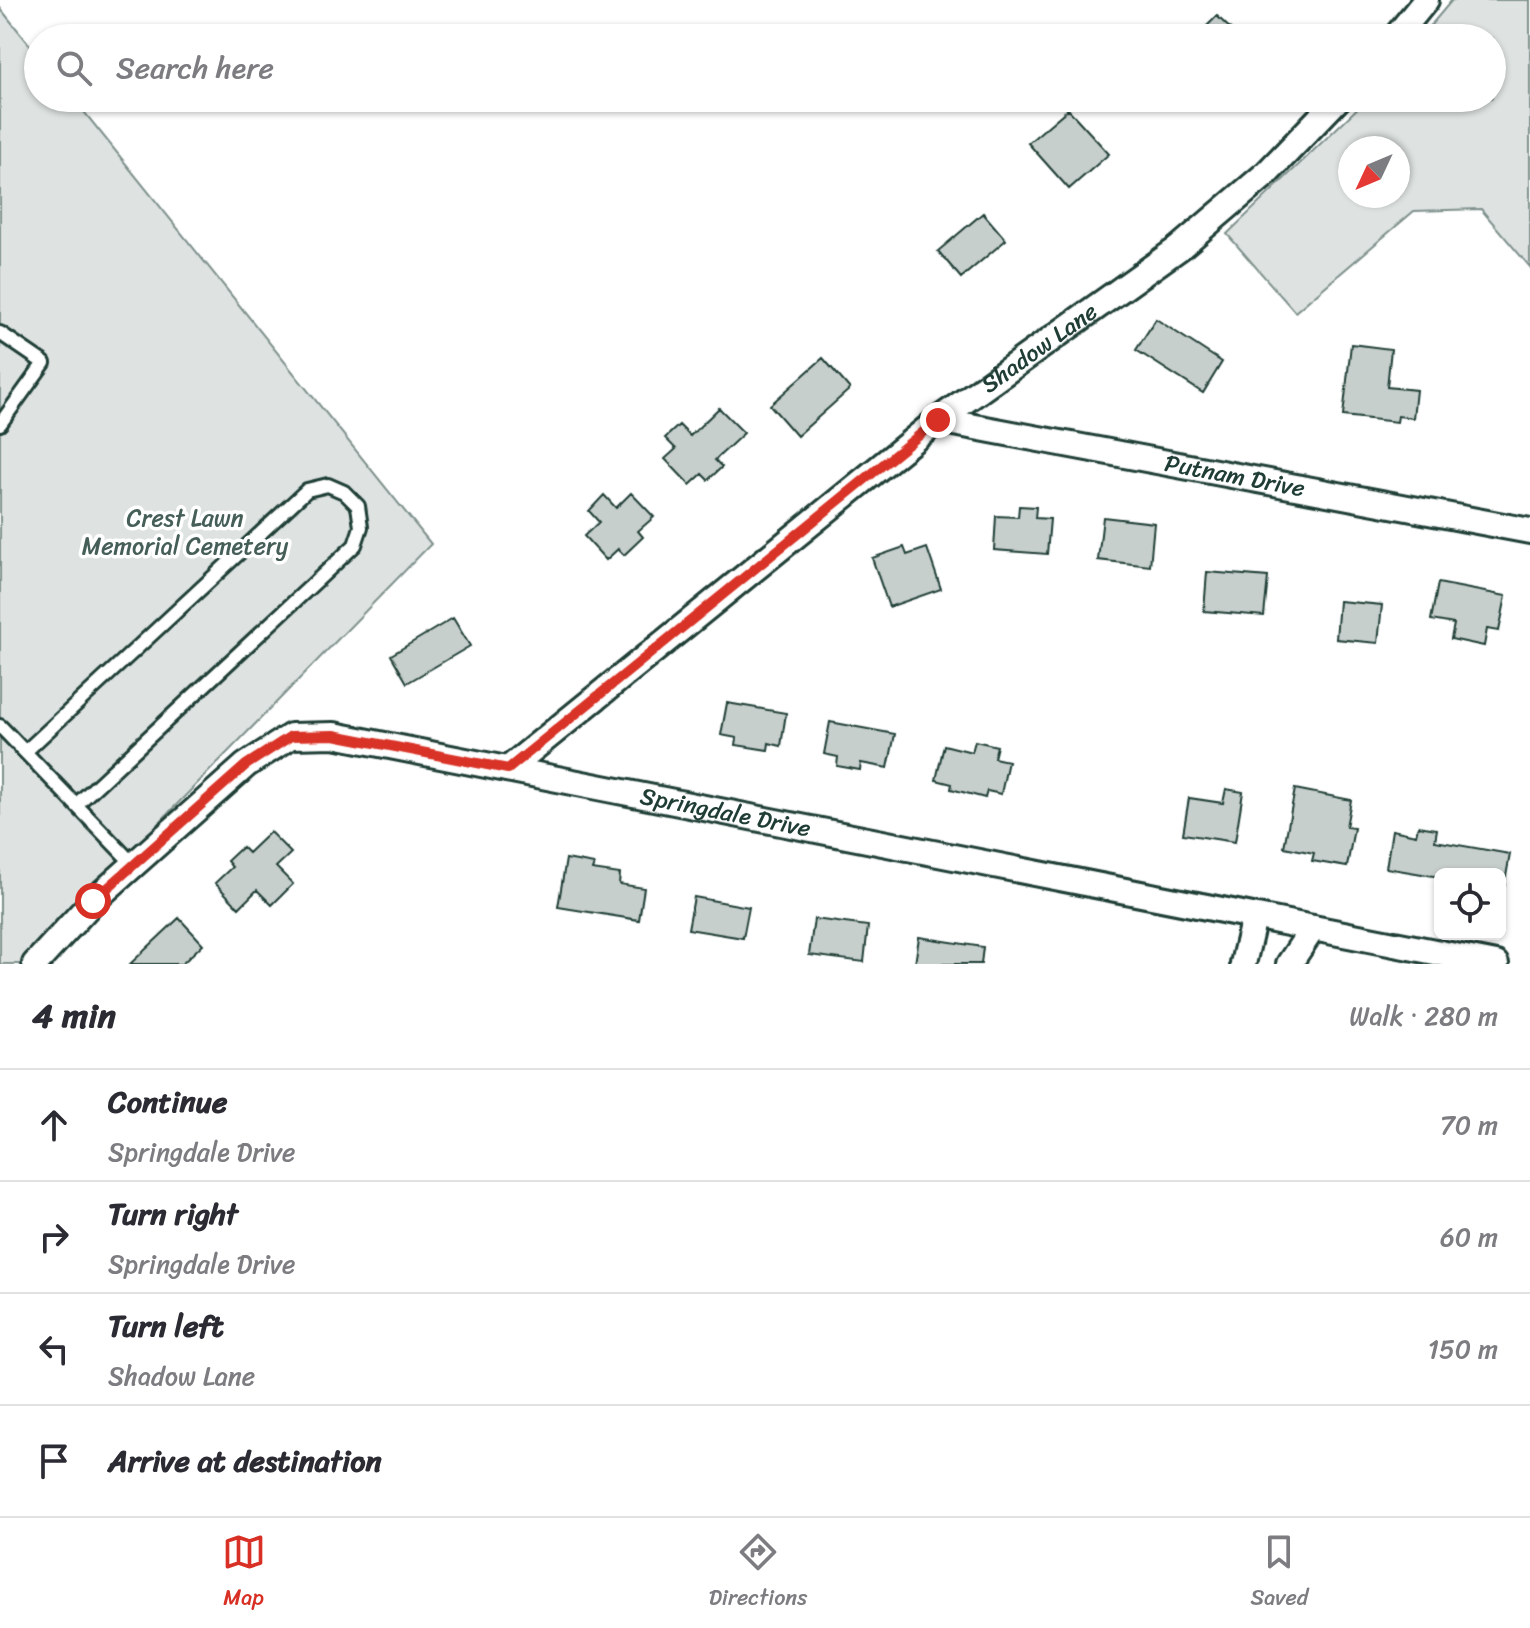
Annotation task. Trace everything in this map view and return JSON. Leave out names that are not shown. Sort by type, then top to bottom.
[{"type":"street","points":[[1406,24],[1426,0]]},
{"type":"street","name":"Shadow Lane","points":[[508,769],[938,420],[1179,248],[1267,173],[1326,112]]},
{"type":"street","name":"Putnam Drive","points":[[938,420],[1530,531]]},
{"type":"street","name":"Springdale Drive","points":[[35,964],[93,901],[246,765],[291,736],[334,735],[1496,964]]},
{"type":"street","points":[[1243,964],[1254,917]]},
{"type":"street","points":[[1289,964],[1313,928]]},
{"type":"lane","points":[[0,333],[44,363],[0,424]]},
{"type":"lane","points":[[26,751],[307,490],[328,485],[344,492],[358,506],[361,527],[355,545],[76,805]]},
{"type":"lane","points":[[0,726],[134,865]]},
{"type":"green space","points":[[1452,0],[1530,0],[1530,267],[1481,209],[1414,211],[1295,312],[1227,234],[1353,112],[1506,112],[1506,24],[1432,24]]},
{"type":"green space","name":"Crest Lawn Memorial Cemetery","points":[[0,8],[24,38],[24,112],[84,112],[431,544],[21,964],[0,964]]},
{"type":"building","points":[[1217,16],[1225,24],[1209,24]]},
{"type":"building","points":[[1064,112],[1071,112],[1109,154],[1069,189],[1028,143]]},
{"type":"building","points":[[983,213],[1006,240],[961,278],[938,251]]},
{"type":"building","points":[[1156,319],[1222,362],[1203,393],[1136,350]]},
{"type":"building","points":[[1351,344],[1391,349],[1387,387],[1416,390],[1413,418],[1398,416],[1397,422],[1343,416]]},
{"type":"building","points":[[823,358],[850,389],[797,436],[770,405]]},
{"type":"building","points":[[719,408],[744,433],[715,460],[722,467],[708,480],[702,474],[690,485],[665,459],[676,449],[665,438],[679,425],[690,436]]},
{"type":"building","points":[[631,493],[654,517],[638,531],[643,537],[624,555],[618,549],[606,560],[584,536],[599,522],[589,511],[604,495],[616,508]]},
{"type":"building","points":[[1019,506],[1036,507],[1035,518],[1050,519],[1047,554],[994,550],[996,516],[1018,517]]},
{"type":"building","points":[[1103,517],[1154,523],[1150,566],[1098,560]]},
{"type":"building","points":[[904,547],[907,555],[927,548],[941,589],[889,607],[872,558]]},
{"type":"building","points":[[1207,572],[1268,577],[1264,616],[1204,611]]},
{"type":"building","points":[[1438,583],[1506,596],[1499,631],[1487,629],[1484,646],[1451,639],[1454,624],[1431,620]]},
{"type":"building","points":[[1339,601],[1382,605],[1378,643],[1336,639]]},
{"type":"building","points":[[453,618],[470,646],[407,683],[391,655]]},
{"type":"building","points":[[727,703],[786,713],[781,746],[769,743],[768,750],[736,745],[737,738],[721,735]]},
{"type":"building","points":[[830,722],[895,734],[888,768],[861,763],[860,770],[837,766],[838,757],[824,754]]},
{"type":"building","points":[[975,741],[997,746],[994,758],[1008,761],[1001,794],[987,791],[985,798],[951,789],[952,784],[936,780],[944,745],[972,752]]},
{"type":"building","points":[[1226,789],[1243,792],[1235,842],[1183,834],[1189,798],[1223,803]]},
{"type":"building","points":[[1295,789],[1351,800],[1346,827],[1354,828],[1347,867],[1312,861],[1314,853],[1284,847]]},
{"type":"building","points":[[1418,826],[1437,829],[1435,841],[1510,854],[1506,877],[1506,868],[1434,868],[1434,876],[1386,868],[1392,830],[1416,835]]},
{"type":"building","points":[[270,832],[291,853],[276,867],[293,884],[272,905],[257,890],[239,908],[215,883],[232,867],[227,861],[242,847],[248,853]]},
{"type":"building","points":[[566,859],[594,864],[592,870],[620,874],[619,884],[644,888],[639,920],[558,907]]},
{"type":"building","points":[[694,897],[749,907],[743,938],[688,929]]},
{"type":"building","points":[[179,918],[203,944],[182,964],[130,964]]},
{"type":"building","points":[[814,919],[868,926],[864,962],[809,955]]},
{"type":"building","points":[[919,937],[983,947],[981,964],[915,964]]},
{"type":"route","points":[[93,901],[246,765],[291,736],[334,735],[508,769],[938,420]]}]
